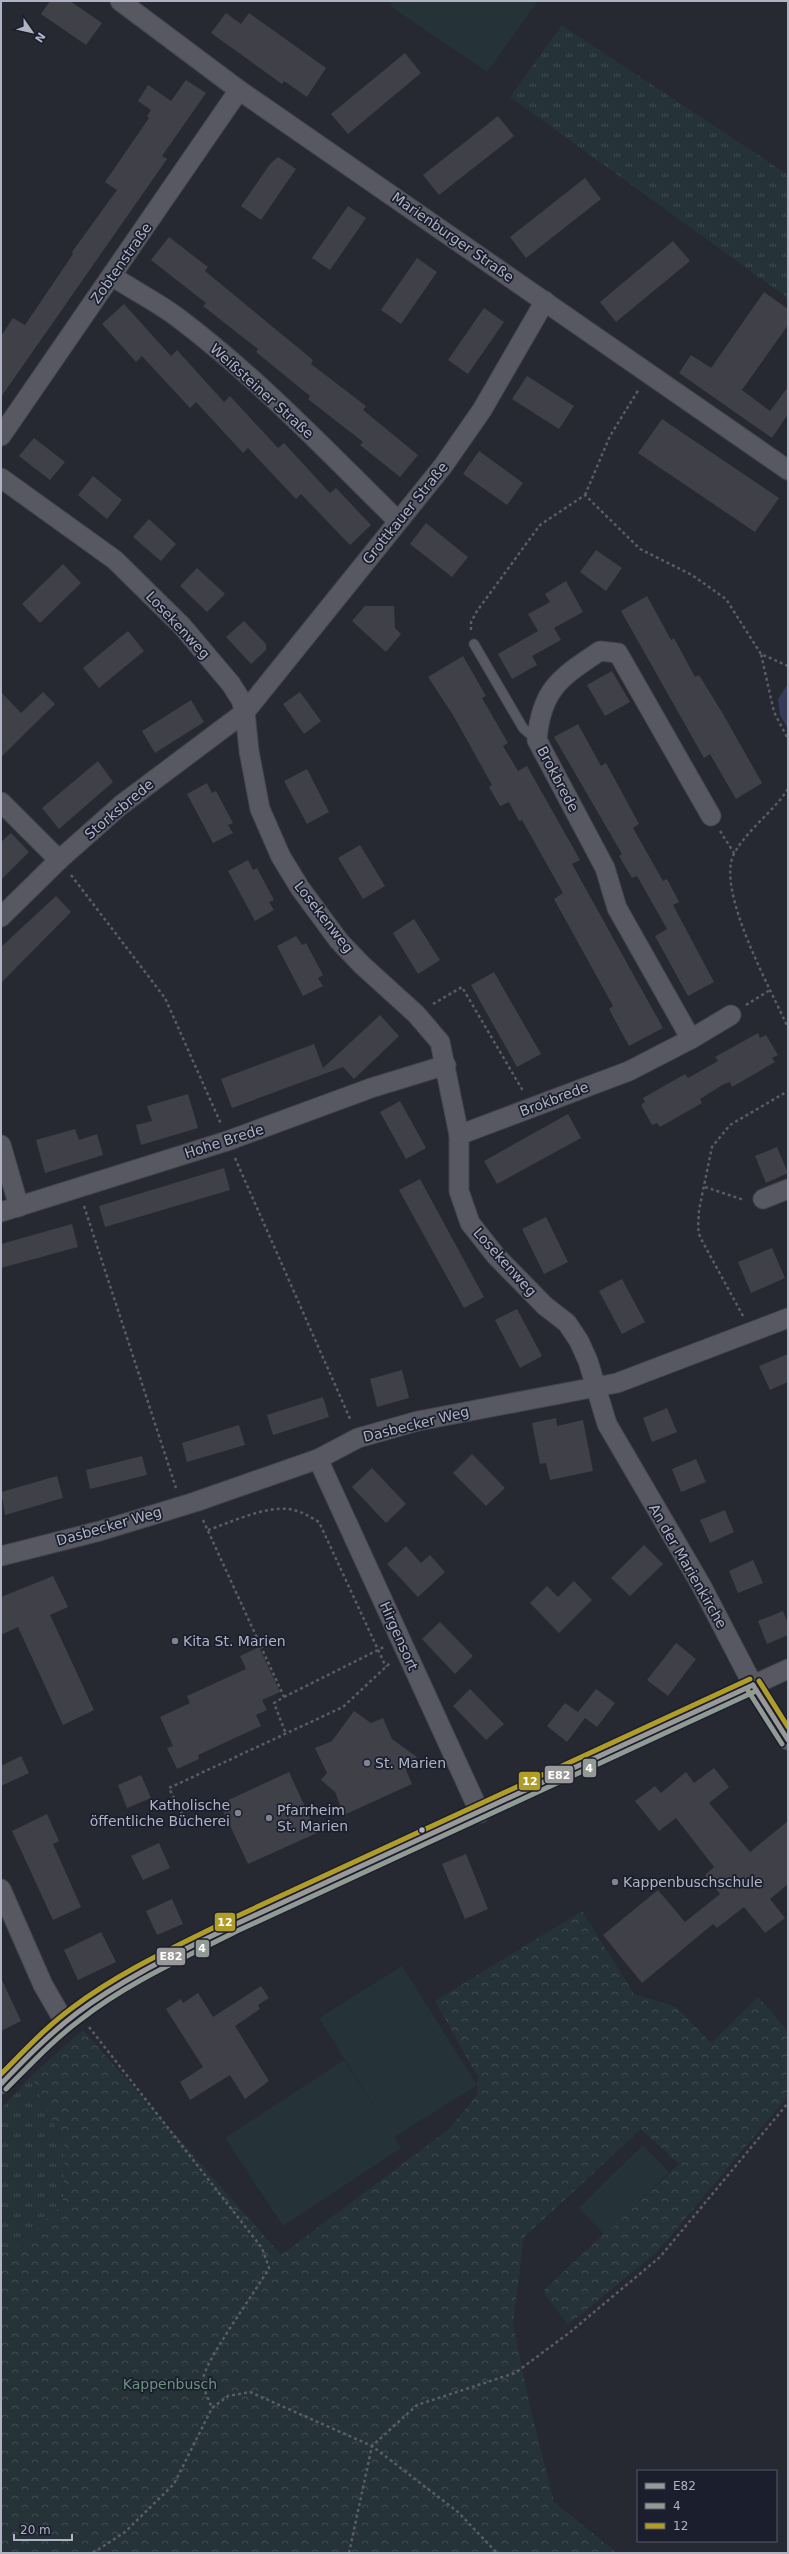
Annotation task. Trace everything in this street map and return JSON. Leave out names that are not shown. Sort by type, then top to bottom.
[{"type":"street","name":"Marienburger Straße","points":[[120,1],[239,90],[546,301],[788,470]]},
{"type":"street","name":"Zobtenstraße","points":[[1,436],[239,90]]},
{"type":"street","name":"Weißsteiner Straße","points":[[112,276],[176,316],[240,369],[335,457],[398,521]]},
{"type":"street","name":"Grottkauer Straße","points":[[245,712],[444,466],[482,410],[546,301]]},
{"type":"street","name":"Losekenweg","points":[[1,478],[115,560],[193,638],[231,684],[241,700],[245,712],[249,751],[260,809],[281,857],[300,888],[339,941],[362,965],[416,1014],[440,1042],[446,1065],[459,1135],[459,1191],[470,1223],[496,1256],[520,1282],[567,1323],[579,1341],[588,1361],[596,1388]]},
{"type":"street","name":"Brokbrede","points":[[691,1039],[617,908],[606,868],[538,740],[539,718],[555,684],[600,651],[618,653],[711,816]]},
{"type":"street","name":"Storksbrede","points":[[1,917],[59,860],[121,805],[245,712]]},
{"type":"street","points":[[1,802],[59,860]]},
{"type":"street","name":"Brokbrede","points":[[459,1135],[629,1071],[691,1039],[730,1015]]},
{"type":"street","name":"Hohe Brede","points":[[1,1212],[227,1141],[371,1088],[446,1065]]},
{"type":"street","points":[[1,1145],[19,1207]]},
{"type":"street","points":[[763,1199],[788,1189]]},
{"type":"street","name":"Dasbecker Weg","points":[[1,1556],[100,1531],[189,1503],[318,1459],[358,1438],[418,1421],[617,1383],[788,1318]]},
{"type":"street","name":"An der Marienkirche","points":[[596,1388],[607,1424],[701,1586],[753,1685],[788,1740]]},
{"type":"street","name":"Hirgensort","points":[[318,1459],[480,1813]]},
{"type":"street","points":[[1,2084],[71,2018],[161,1961],[788,1669]]},
{"type":"street","points":[[1,1889],[43,1985],[71,2018]]},
{"type":"lane","points":[[474,644],[523,728],[538,740]]},
{"type":"path","points":[[474,644],[471,635],[471,622],[477,611],[540,525],[585,495],[610,436],[648,372]]},
{"type":"path","points":[[585,495],[640,548],[692,575],[726,599],[761,654],[774,712],[788,739]]},
{"type":"path","points":[[761,654],[788,666]]},
{"type":"path","points":[[788,789],[734,853],[730,872],[735,901],[745,936],[788,1028]]},
{"type":"path","points":[[711,816],[734,853]]},
{"type":"path","points":[[416,1014],[462,987],[532,1107]]},
{"type":"path","points":[[730,1015],[770,990]]},
{"type":"path","points":[[751,1333],[700,1237],[699,1210],[705,1187],[712,1147],[721,1134],[730,1126],[788,1091]]},
{"type":"path","points":[[705,1187],[739,1199],[763,1199]]},
{"type":"path","points":[[78,1188],[104,1272],[189,1503],[208,1530],[284,1697]]},
{"type":"path","points":[[208,1530],[257,1514],[286,1508],[305,1514],[318,1522],[386,1667]]},
{"type":"path","points":[[286,1734],[274,1702],[378,1650],[403,1644]]},
{"type":"path","points":[[185,1820],[169,1788],[343,1707],[386,1667],[403,1644]]},
{"type":"path","points":[[71,2018],[262,2248],[269,2268],[258,2288],[208,2363],[203,2382],[212,2408]]},
{"type":"path","points":[[349,2553],[372,2446],[418,2405],[515,2373],[575,2328],[660,2257],[788,2103]]},
{"type":"path","points":[[93,2553],[125,2532],[174,2484],[212,2408],[228,2396],[250,2392],[372,2446],[458,2512],[497,2553]]},
{"type":"green space","points":[[394,1],[538,1],[487,72],[390,6]]},
{"type":"green space","points":[[562,25],[788,175],[788,298],[510,97]]},
{"type":"green space","name":"Kappenbusch","points":[[582,1911],[634,1994],[676,2007],[711,2043],[758,1997],[788,2031],[788,2096],[658,2251],[568,2325],[543,2291],[679,2164],[641,2129],[524,2237],[513,2324],[531,2411],[554,2502],[617,2553],[1,2553],[1,2253],[20,2245],[63,2204],[65,2147],[31,2076],[83,2030],[281,2255],[449,2129],[477,2095],[478,2077],[435,2001]]},
{"type":"green space","points":[[402,1966],[477,2085],[394,2137],[401,2148],[283,2226],[225,2138],[344,2060],[381,2117],[319,2018]]},
{"type":"green space","points":[[31,2076],[65,2147],[63,2204],[20,2245],[1,2253],[1,2109]]},
{"type":"green space","points":[[643,2145],[669,2172],[605,2235],[579,2208]]},
{"type":"water","points":[[788,684],[788,729],[780,715],[778,699]]},
{"type":"building","points":[[50,1],[70,1],[102,23],[86,45],[41,14]]},
{"type":"building","points":[[226,13],[241,24],[249,13],[326,68],[307,97],[284,81],[282,84],[211,33]]},
{"type":"building","points":[[405,53],[421,73],[348,134],[331,114]]},
{"type":"building","points":[[186,80],[206,93],[162,156],[167,159],[1,397],[1,336],[13,318],[25,325],[73,254],[72,252],[117,190],[105,182],[149,118],[147,116],[151,110],[138,101],[148,85],[171,101]]},
{"type":"building","points":[[498,116],[514,136],[439,195],[423,175]]},
{"type":"building","points":[[278,157],[296,169],[261,220],[241,206],[270,164]]},
{"type":"building","points":[[585,178],[601,199],[526,258],[510,237]]},
{"type":"building","points":[[348,206],[366,218],[330,270],[312,258]]},
{"type":"building","points":[[169,237],[208,267],[205,271],[313,360],[311,364],[366,406],[363,410],[418,455],[400,477],[360,445],[363,442],[308,399],[310,396],[256,352],[258,349],[203,306],[206,303],[151,260]]},
{"type":"building","points":[[673,241],[690,261],[616,322],[600,302]]},
{"type":"building","points":[[417,258],[437,272],[401,324],[381,310]]},
{"type":"building","points":[[764,292],[788,309],[788,325],[742,390],[770,411],[788,387],[788,414],[772,438],[679,373],[691,355],[711,368]]},
{"type":"building","points":[[124,304],[171,356],[177,350],[224,402],[230,396],[278,448],[284,443],[330,493],[336,488],[371,525],[350,545],[301,494],[296,499],[248,448],[243,453],[196,402],[190,408],[142,356],[136,362],[102,324]]},
{"type":"building","points":[[484,308],[504,322],[468,374],[448,360]]},
{"type":"building","points":[[527,376],[574,406],[559,429],[512,399]]},
{"type":"building","points":[[662,419],[779,498],[755,532],[638,453]]},
{"type":"building","points":[[34,438],[65,462],[50,480],[19,456]]},
{"type":"building","points":[[479,451],[523,483],[507,505],[463,474]]},
{"type":"building","points":[[93,476],[122,500],[107,519],[78,495]]},
{"type":"building","points":[[149,519],[176,544],[161,561],[133,537]]},
{"type":"building","points":[[426,523],[468,557],[452,577],[410,544]]},
{"type":"building","points":[[596,550],[622,568],[606,591],[580,572]]},
{"type":"building","points":[[63,564],[81,583],[40,623],[22,604]]},
{"type":"building","points":[[197,568],[225,594],[207,612],[180,586]]},
{"type":"building","points":[[566,581],[583,612],[554,628],[561,640],[532,656],[537,665],[512,679],[498,654],[538,631],[528,614],[550,602],[545,594]]},
{"type":"building","points":[[647,596],[671,640],[674,638],[695,677],[699,675],[723,714],[762,783],[736,799],[710,754],[704,758],[621,611]]},
{"type":"building","points":[[365,606],[394,606],[395,628],[401,634],[386,652],[352,621]]},
{"type":"building","points":[[244,621],[266,644],[266,650],[251,664],[226,637]]},
{"type":"building","points":[[128,631],[144,651],[99,688],[83,668]]},
{"type":"building","points":[[463,656],[486,696],[482,698],[508,743],[503,746],[518,771],[527,766],[580,860],[572,864],[663,1028],[629,1046],[609,1009],[613,1006],[554,899],[563,893],[522,820],[519,821],[509,802],[500,806],[489,787],[492,785],[453,715],[428,677]]},
{"type":"building","points":[[612,671],[630,702],[605,716],[587,685]]},
{"type":"building","points":[[1,692],[21,713],[43,692],[55,704],[1,757]]},
{"type":"building","points":[[300,692],[321,721],[304,734],[283,704]]},
{"type":"building","points":[[191,700],[204,722],[155,753],[142,731]]},
{"type":"building","points":[[578,724],[601,766],[606,763],[639,824],[633,828],[663,881],[667,879],[679,902],[673,905],[714,982],[688,996],[655,936],[667,929],[637,876],[632,878],[619,856],[622,854],[554,737]]},
{"type":"building","points":[[98,761],[113,782],[59,829],[42,808]]},
{"type":"building","points":[[307,769],[329,812],[307,824],[284,781]]},
{"type":"building","points":[[207,783],[212,793],[216,791],[233,823],[228,825],[233,833],[213,843],[187,794]]},
{"type":"building","points":[[11,833],[29,852],[1,880],[1,842]]},
{"type":"building","points":[[360,845],[385,886],[363,899],[338,858]]},
{"type":"building","points":[[248,860],[253,870],[257,868],[274,900],[269,902],[274,910],[255,921],[228,871]]},
{"type":"building","points":[[56,896],[71,912],[1,983],[1,947]]},
{"type":"building","points":[[414,919],[440,960],[418,974],[393,933]]},
{"type":"building","points":[[296,936],[302,945],[306,943],[323,975],[318,978],[323,986],[303,996],[277,946]]},
{"type":"building","points":[[494,972],[541,1054],[517,1067],[471,985]]},
{"type":"building","points":[[380,1015],[399,1036],[354,1079],[343,1067],[232,1108],[221,1079],[314,1044],[323,1068]]},
{"type":"building","points":[[758,1033],[760,1038],[766,1035],[778,1055],[772,1058],[775,1062],[732,1087],[730,1082],[724,1084],[700,1099],[702,1103],[660,1127],[657,1123],[652,1125],[641,1105],[645,1102],[643,1098],[685,1074],[688,1078],[718,1061],[715,1057]]},
{"type":"building","points":[[188,1094],[198,1128],[141,1145],[136,1125],[152,1121],[147,1106]]},
{"type":"building","points":[[400,1101],[426,1148],[406,1159],[380,1112]]},
{"type":"building","points":[[568,1114],[581,1138],[497,1184],[484,1161]]},
{"type":"building","points":[[75,1129],[79,1140],[97,1134],[103,1155],[45,1173],[36,1140]]},
{"type":"building","points":[[777,1147],[788,1173],[766,1183],[755,1156]]},
{"type":"building","points":[[224,1168],[230,1190],[105,1227],[99,1206]]},
{"type":"building","points":[[420,1179],[484,1297],[464,1308],[399,1190]]},
{"type":"building","points":[[546,1217],[568,1262],[544,1274],[522,1229]]},
{"type":"building","points":[[72,1224],[78,1247],[1,1268],[1,1244]]},
{"type":"building","points":[[772,1248],[785,1278],[751,1293],[738,1262]]},
{"type":"building","points":[[622,1279],[645,1322],[622,1334],[599,1291]]},
{"type":"building","points":[[517,1309],[542,1356],[520,1368],[495,1320]]},
{"type":"building","points":[[788,1354],[788,1382],[770,1390],[759,1366]]},
{"type":"building","points":[[402,1370],[409,1398],[377,1407],[370,1379]]},
{"type":"building","points":[[323,1397],[329,1417],[273,1435],[267,1415]]},
{"type":"building","points":[[667,1408],[677,1432],[652,1442],[643,1418]]},
{"type":"building","points":[[556,1418],[557,1426],[583,1420],[593,1471],[550,1480],[546,1463],[540,1464],[532,1423]]},
{"type":"building","points":[[239,1425],[245,1445],[187,1462],[182,1443]]},
{"type":"building","points":[[472,1454],[505,1488],[486,1506],[453,1473]]},
{"type":"building","points":[[142,1456],[147,1475],[90,1489],[86,1470]]},
{"type":"building","points":[[696,1459],[706,1482],[681,1492],[672,1469]]},
{"type":"building","points":[[372,1468],[406,1504],[386,1523],[352,1487]]},
{"type":"building","points":[[57,1476],[63,1498],[5,1515],[1,1492]]},
{"type":"building","points":[[725,1510],[734,1532],[710,1543],[700,1520]]},
{"type":"building","points":[[644,1545],[663,1564],[630,1596],[611,1578]]},
{"type":"building","points":[[406,1546],[421,1563],[430,1555],[445,1572],[418,1597],[387,1564]]},
{"type":"building","points":[[753,1560],[763,1583],[738,1593],[729,1571]]},
{"type":"building","points":[[53,1576],[68,1607],[50,1615],[94,1710],[63,1725],[18,1627],[1,1635],[1,1597]]},
{"type":"building","points":[[574,1581],[592,1600],[559,1633],[530,1603],[547,1586],[558,1597]]},
{"type":"building","points":[[783,1611],[788,1624],[788,1635],[767,1644],[758,1621]]},
{"type":"building","points":[[440,1622],[473,1656],[455,1674],[422,1639]]},
{"type":"building","points":[[676,1643],[696,1659],[668,1696],[647,1680]]},
{"type":"building","points":[[259,1647],[280,1692],[262,1700],[267,1710],[256,1715],[261,1726],[198,1755],[199,1759],[177,1769],[167,1748],[173,1746],[160,1717],[190,1703],[187,1696],[246,1669],[240,1656]]},
{"type":"building","points":[[470,1689],[504,1724],[486,1740],[453,1706]]},
{"type":"building","points":[[596,1689],[615,1703],[597,1727],[585,1718],[567,1742],[547,1726],[565,1703],[578,1712]]},
{"type":"building","name":"St. Marien","points":[[354,1711],[371,1723],[383,1718],[392,1739],[417,1757],[406,1770],[412,1784],[344,1815],[335,1792],[321,1780],[327,1773],[315,1748],[332,1741]]},
{"type":"building","points":[[21,1756],[29,1773],[1,1786],[1,1766]]},
{"type":"building","points":[[714,1768],[729,1787],[709,1803],[750,1852],[788,1821],[788,1884],[770,1899],[785,1918],[765,1933],[744,1907],[717,1928],[713,1924],[642,1983],[603,1935],[658,1890],[685,1922],[720,1894],[705,1875],[714,1867],[676,1818],[659,1831],[635,1801],[655,1786],[661,1793],[686,1772],[694,1783]]},
{"type":"building","name":"Pfarrheim St. Marien","points":[[289,1772],[317,1833],[248,1864],[220,1804]]},
{"type":"building","points":[[141,1775],[151,1798],[127,1808],[118,1785]]},
{"type":"building","points":[[47,1814],[59,1841],[53,1844],[81,1907],[53,1920],[12,1831]]},
{"type":"building","points":[[159,1843],[170,1868],[143,1880],[131,1856]]},
{"type":"building","points":[[466,1854],[488,1909],[465,1919],[442,1864]]},
{"type":"building","points":[[172,1899],[183,1924],[157,1935],[146,1911]]},
{"type":"building","points":[[101,1932],[116,1962],[78,1980],[64,1950]]},
{"type":"building","points":[[1,1978],[21,2021],[1,2031]]},
{"type":"building","points":[[261,1986],[269,1998],[258,2005],[260,2009],[235,2026],[269,2081],[245,2099],[230,2075],[190,2100],[180,2082],[203,2067],[166,2009],[181,1999],[183,2003],[198,1993],[213,2017]]},
{"type":"transit line","name":"12","points":[[1,2074],[62,2015],[110,1982],[170,1949],[231,1919],[750,1679]]},
{"type":"transit line","name":"12","points":[[759,1681],[788,1727]]},
{"type":"transit line","name":"E82","points":[[753,1685],[788,1740]]},
{"type":"transit line","name":"E82","points":[[1,2084],[47,2038],[77,2013],[114,1988],[173,1955],[234,1925],[753,1685]]},
{"type":"transit line","name":"4","points":[[747,1689],[782,1744]]},
{"type":"transit line","name":"4","points":[[6,2089],[42,2053],[70,2028],[117,1994],[156,1972],[237,1931],[756,1691]]},
{"type":"place","name":"Kita St. Marien","points":[[175,1641]]},
{"type":"place","name":"St. Marien","points":[[367,1763]]},
{"type":"place","name":"Katholische öffentliche Bücherei","points":[[238,1813]]},
{"type":"place","name":"Pfarrheim St. Marien","points":[[269,1818]]},
{"type":"place","name":"Kappenbuschschule","points":[[615,1882]]}]
